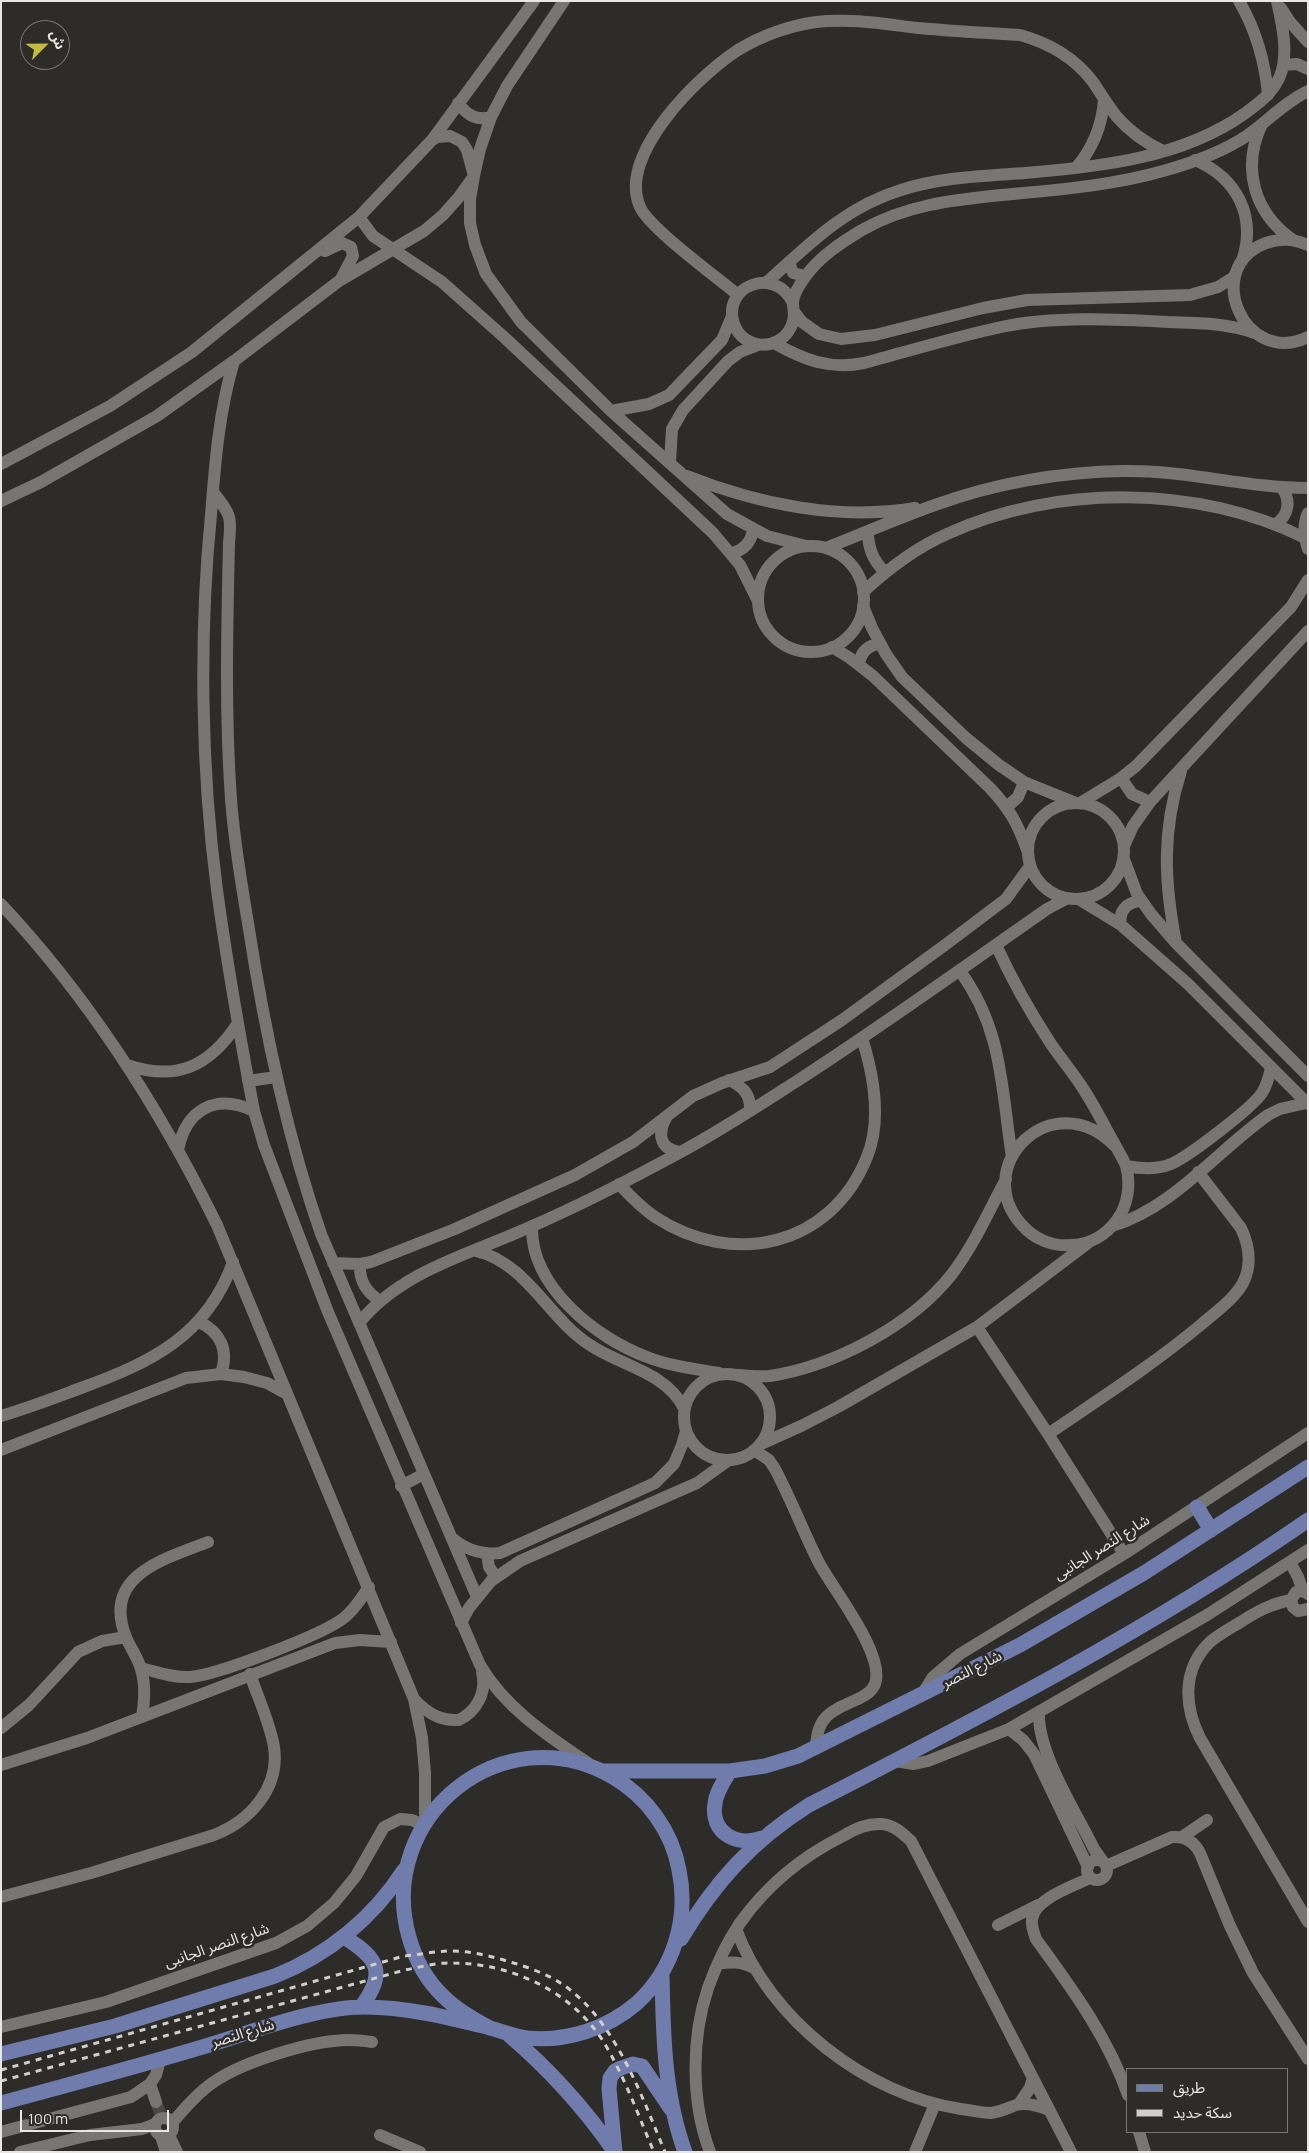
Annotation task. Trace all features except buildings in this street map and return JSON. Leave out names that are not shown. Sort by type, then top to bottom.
[{"type":"main road","name":"شارع النصر","points":[[598,1769],[730,1771],[764,1766],[798,1756],[1020,1646],[1144,1573],[1308,1467]]},
{"type":"main road","points":[[1197,1507],[1211,1530]]},
{"type":"main road","points":[[671,1955],[679,1932],[682,1909],[682,1884],[678,1861],[657,1817],[642,1799],[623,1783],[598,1769],[564,1759],[531,1758],[500,1764],[470,1777],[445,1797],[424,1824],[413,1845],[406,1867],[403,1894],[405,1923],[417,1958],[426,1975],[443,1997],[465,2014],[490,2028],[508,2034],[547,2038],[586,2032],[621,2015],[643,1996],[662,1973],[671,1955],[714,1888],[763,1837],[809,1805],[895,1761],[1135,1629],[1308,1520]]},
{"type":"main road","points":[[730,1771],[715,1802],[714,1813],[717,1824],[732,1839],[742,1842],[753,1841],[763,1837]]},
{"type":"main road","points":[[1,2054],[115,2026],[299,1967],[344,1937],[369,1915],[392,1889],[406,1867]]},
{"type":"main road","points":[[344,1937],[372,1958],[378,1976],[361,2007]]},
{"type":"main road","points":[[662,1973],[665,2047],[673,2112],[685,2152]]},
{"type":"main road","name":"شارع النصر","points":[[1,2103],[160,2060],[294,2019],[361,2007],[402,2009],[490,2028]]},
{"type":"main road","points":[[508,2034],[574,2096],[615,2152]]},
{"type":"main road","points":[[615,2152],[610,2078],[615,2071],[633,2064],[642,2066],[673,2112]]},
{"type":"street","points":[[1,464],[110,406],[192,352],[359,217],[432,140],[534,1]]},
{"type":"street","points":[[359,217],[373,236],[391,250],[406,257],[442,282],[714,532],[732,553],[758,601],[765,625],[782,643],[798,650],[815,652],[832,647],[844,640],[853,631],[860,619],[863,606],[863,592],[859,578],[851,565],[840,554],[826,548],[781,541],[753,530],[727,514],[611,410],[521,322],[486,274],[475,246],[470,223],[470,199],[480,149],[491,116],[507,86],[564,1]]},
{"type":"street","points":[[1240,1],[1259,46],[1268,94]]},
{"type":"street","points":[[1277,1],[1290,22],[1308,42]]},
{"type":"street","points":[[766,283],[828,226],[863,206],[899,190],[948,179],[1076,168],[1163,152],[1219,130],[1236,120],[1268,94],[1276,85],[1283,65],[1282,32],[1277,1]]},
{"type":"street","points":[[738,295],[648,220],[640,208],[636,186],[637,171],[646,150],[670,113],[697,83],[727,58],[750,44],[788,28],[815,22],[843,20],[936,30],[1020,35],[1041,42],[1069,58],[1084,72],[1104,100],[1130,130],[1163,152]]},
{"type":"street","points":[[1283,65],[1297,64],[1308,69]]},
{"type":"street","points":[[670,462],[672,429],[683,410],[728,361],[740,352],[758,345],[774,343],[788,334],[793,324],[794,308],[806,276],[823,258],[855,234],[880,220],[910,209],[946,201],[1106,182],[1162,171],[1236,142],[1291,100],[1308,91]]},
{"type":"street","points":[[1076,168],[1089,151],[1096,136],[1101,121],[1104,100]]},
{"type":"street","points":[[458,103],[471,116],[481,118],[491,116]]},
{"type":"street","points":[[1262,123],[1252,155],[1254,188],[1269,218],[1294,240]]},
{"type":"street","points":[[1,501],[41,482],[156,416],[340,282],[424,231],[443,215],[474,176],[471,161],[462,142],[450,136],[437,137],[432,140]]},
{"type":"street","points":[[1194,160],[1206,165],[1222,176],[1235,190],[1241,202],[1247,226],[1246,245],[1234,282],[1235,305],[1246,325],[1255,333]]},
{"type":"street","points":[[611,410],[649,404],[668,395],[722,340],[738,295],[750,285],[766,283],[776,285],[784,291],[802,322],[814,332],[830,338],[840,339],[875,335],[983,308],[1028,300],[1190,295],[1218,287],[1234,277],[1239,267],[1255,249],[1264,244],[1278,240],[1294,240],[1308,245]]},
{"type":"street","points":[[309,258],[338,243],[347,244],[353,252],[353,256],[340,282]]},
{"type":"street","points":[[789,262],[793,273],[797,276],[806,276]]},
{"type":"street","points":[[732,316],[740,335],[758,345]]},
{"type":"street","points":[[774,343],[812,362],[847,366],[1002,327],[1055,321],[1196,322],[1228,326],[1255,333],[1278,342],[1295,342],[1308,337]]},
{"type":"street","points":[[505,338],[512,325],[521,322]]},
{"type":"street","points":[[234,361],[220,421],[207,557],[205,609],[206,776],[217,889],[254,1111],[264,1145],[328,1312],[401,1486],[480,1665],[488,1680],[520,1713],[543,1732],[598,1769]]},
{"type":"street","points":[[683,475],[738,494],[795,506],[863,511],[911,509],[1022,480],[1063,474],[1125,471],[1176,473],[1282,488],[1308,488]]},
{"type":"street","points":[[1276,524],[1283,518],[1287,510],[1287,496],[1282,488]]},
{"type":"street","points":[[213,492],[228,512],[231,522],[226,686],[231,801],[253,957],[276,1077],[310,1204],[333,1263],[477,1597]]},
{"type":"street","points":[[863,592],[885,572],[917,550],[947,534],[979,521],[1025,508],[1082,500],[1136,498],[1196,503],[1238,511],[1276,524],[1306,543]]},
{"type":"street","points":[[826,548],[935,504]]},
{"type":"street","points":[[1306,543],[1305,520],[1308,513]]},
{"type":"street","points":[[732,553],[745,547],[751,539],[753,530]]},
{"type":"street","points":[[868,532],[871,552],[885,572]]},
{"type":"street","points":[[758,601],[761,581],[771,564],[787,552],[806,546]]},
{"type":"street","points":[[1028,853],[1030,836],[1038,821],[1055,807],[1078,803],[1121,778],[1136,766],[1291,607],[1306,586]]},
{"type":"street","points":[[863,606],[880,644],[902,677],[983,752],[1024,782],[1099,809],[1114,821],[1121,833],[1124,859],[1130,880],[1141,901],[1176,943],[1308,1076]]},
{"type":"street","points":[[1124,846],[1133,826],[1150,802],[1308,631]]},
{"type":"street","points":[[859,664],[864,652],[872,646],[880,644]]},
{"type":"street","points":[[832,647],[859,664],[1007,807],[1020,831],[1028,853],[1030,866],[1040,884],[1052,893],[1066,899],[1080,900],[1093,897],[1104,891],[1114,882],[1124,859]]},
{"type":"street","points":[[1176,943],[1168,902],[1166,854],[1172,805],[1182,768]]},
{"type":"street","points":[[1121,778],[1132,794],[1150,802]]},
{"type":"street","points":[[1007,807],[1018,796],[1024,782]]},
{"type":"street","points":[[333,1263],[360,1264],[371,1262],[454,1229],[576,1175],[633,1142],[694,1096],[729,1080],[770,1067],[877,996],[1006,899],[1030,866]]},
{"type":"street","points":[[359,1323],[380,1301],[399,1286],[422,1273],[532,1227],[680,1152],[750,1111],[862,1038],[1047,909],[1066,899]]},
{"type":"street","points":[[1080,900],[1120,926],[1188,984],[1307,1104]]},
{"type":"street","points":[[1120,926],[1120,915],[1126,906],[1141,901]]},
{"type":"street","points":[[1,904],[64,976],[127,1065],[178,1150],[234,1262],[414,1699],[422,1738],[424,1824]]},
{"type":"street","points":[[996,945],[1030,1011],[1052,1046],[1084,1089],[1126,1166],[1128,1179],[1126,1204],[1112,1226]]},
{"type":"street","points":[[960,971],[977,996],[994,1038],[1012,1157]]},
{"type":"street","points":[[127,1065],[142,1070],[158,1072],[174,1071],[189,1067],[204,1061],[217,1051],[238,1023]]},
{"type":"street","points":[[618,1184],[636,1202],[656,1217],[677,1229],[700,1238],[724,1243],[749,1245],[773,1242],[798,1233],[820,1219],[840,1201],[856,1180],[867,1156],[873,1133],[874,1093],[870,1061],[862,1038]]},
{"type":"street","points":[[1126,1166],[1148,1169],[1160,1168],[1180,1160],[1257,1099],[1266,1084],[1271,1068]]},
{"type":"street","points":[[248,1081],[276,1077]]},
{"type":"street","points":[[729,1080],[743,1088],[746,1092],[750,1101],[750,1111]]},
{"type":"street","points":[[178,1150],[180,1135],[188,1122],[198,1112],[211,1105],[226,1102],[240,1104],[254,1111]]},
{"type":"street","points":[[461,1623],[477,1597],[496,1577],[520,1561],[697,1483],[730,1460],[747,1455],[758,1447],[838,1407],[977,1327],[1112,1226],[1148,1211],[1268,1115],[1293,1105],[1307,1104]]},
{"type":"street","points":[[667,1116],[660,1132],[662,1143],[670,1150],[680,1152]]},
{"type":"street","points":[[532,1227],[531,1243],[537,1260],[546,1276],[572,1310],[595,1329],[620,1345],[655,1360],[677,1366],[739,1375],[768,1376],[814,1364],[872,1339],[904,1319],[932,1297],[960,1263],[1006,1179],[1012,1157],[1019,1145],[1035,1132],[1054,1124],[1067,1122],[1081,1124],[1106,1136],[1115,1146]]},
{"type":"street","points":[[1048,1434],[1167,1352],[1231,1299],[1244,1281],[1249,1260],[1246,1238],[1241,1228],[1198,1172]]},
{"type":"street","points":[[1006,1179],[1009,1203],[1014,1214],[1031,1234],[1054,1244],[1073,1245],[1092,1241]]},
{"type":"street","points":[[452,1538],[466,1548],[487,1553],[509,1550],[654,1483],[674,1464],[686,1431],[684,1408],[676,1394],[662,1382],[605,1354],[576,1335],[505,1262],[490,1254],[476,1251]]},
{"type":"street","points":[[1,1416],[142,1364],[169,1348],[199,1322],[226,1282],[234,1262]]},
{"type":"street","points":[[360,1264],[361,1278],[364,1286],[368,1292],[380,1301]]},
{"type":"street","points":[[199,1322],[214,1331],[224,1347],[225,1356],[221,1374]]},
{"type":"street","points":[[977,1327],[1124,1554]]},
{"type":"street","points":[[684,1408],[690,1393],[701,1381],[724,1373]]},
{"type":"street","points":[[1,1450],[186,1378],[221,1374],[244,1377],[266,1384],[287,1394]]},
{"type":"street","points":[[739,1375],[747,1378],[760,1389],[768,1404],[770,1412],[768,1429],[758,1447]]},
{"type":"street","points":[[686,1431],[700,1450],[714,1458],[730,1460]]},
{"type":"street","name":"شارع النصر الجانبى","points":[[921,1696],[937,1672],[960,1654],[1124,1554],[1308,1433]]},
{"type":"street","points":[[758,1447],[775,1468],[819,1563],[857,1623],[877,1672],[876,1684],[868,1694],[832,1711],[823,1719],[816,1733],[816,1747]]},
{"type":"street","points":[[401,1486],[424,1474]]},
{"type":"street","points":[[142,1717],[145,1697],[141,1668],[122,1626],[122,1602],[126,1591],[133,1579],[148,1567],[208,1542]]},
{"type":"street","points":[[895,1761],[914,1764],[1009,1729],[1207,1615],[1308,1550]]},
{"type":"street","points":[[487,1553],[489,1566],[496,1577]]},
{"type":"street","points":[[1290,1562],[1305,1593],[1296,1592],[1301,1609],[1266,1607],[1211,1641],[1199,1655],[1192,1669],[1188,1699],[1191,1719],[1200,1738],[1308,1922]]},
{"type":"street","points":[[141,1668],[174,1676],[188,1677],[215,1671],[336,1624],[351,1611],[369,1587]]},
{"type":"street","points":[[1,1728],[29,1704],[78,1652],[102,1640],[126,1637]]},
{"type":"street","points":[[1,1765],[87,1738],[335,1643],[360,1640],[391,1642]]},
{"type":"street","points":[[414,1699],[425,1710],[438,1718],[459,1720],[473,1710],[482,1693],[484,1684],[480,1665]]},
{"type":"street","points":[[1,1897],[91,1873],[214,1835],[229,1829],[243,1820],[255,1809],[264,1795],[274,1765],[274,1748],[270,1731],[250,1674]]},
{"type":"street","points":[[1009,1729],[1039,1751],[1094,1849],[1105,1864],[1106,1874],[1102,1879],[1098,1880],[1089,1872],[1039,1751],[1040,1712]]},
{"type":"street","name":"شارع النصر الجانبى","points":[[1,2027],[106,2002],[276,1944],[307,1926],[334,1903],[356,1876],[384,1827],[400,1819],[424,1824]]},
{"type":"street","points":[[1105,1864],[1168,1838],[1182,1837],[1207,1820]]},
{"type":"street","points":[[710,2152],[700,2116],[696,2084],[696,2052],[702,2012],[708,1989],[718,1964],[736,1929],[762,1895],[789,1869],[820,1848],[868,1824],[884,1824],[899,1830],[911,1841],[1071,2152]]},
{"type":"street","points":[[1182,1837],[1196,1846],[1232,1931],[1253,1973],[1308,2059]]},
{"type":"street","points":[[998,1925],[1038,1905],[1089,1872]]},
{"type":"street","points":[[1038,1905],[1032,1921],[1036,1939],[1091,2016],[1112,2056],[1126,2090]]},
{"type":"street","points":[[736,1929],[754,1968],[788,2013],[830,2052],[879,2082],[934,2104],[991,2113],[1019,2104],[1029,2104],[1050,2110]]},
{"type":"street","points":[[718,1964],[742,1963],[754,1968]]},
{"type":"street","points":[[20,2152],[90,2135],[163,2126],[208,2086],[246,2065],[289,2050],[316,2045],[348,2040],[372,2042]]},
{"type":"street","points":[[1,2132],[131,2097],[150,2084],[156,2075],[160,2060]]},
{"type":"street","points":[[1019,2104],[1033,2078]]},
{"type":"street","points":[[150,2084],[156,2102]]},
{"type":"street","points":[[915,2152],[934,2104]]},
{"type":"street","points":[[163,2126],[171,2151]]},
{"type":"street","points":[[1139,2133],[1145,2152]]},
{"type":"street","points":[[380,2135],[420,2152]]},
{"type":"tunnel","points":[[156,2102],[161,2115]]},
{"type":"railway","points":[[1,2070],[404,1956],[458,1951],[480,1954],[537,1971],[562,1984],[581,1999],[597,2017],[625,2060],[665,2152]]},
{"type":"railway","points":[[1,2081],[405,1970],[442,1963],[476,1965],[518,1975],[538,1984],[557,1995],[590,2023],[618,2067],[654,2152]]}]
